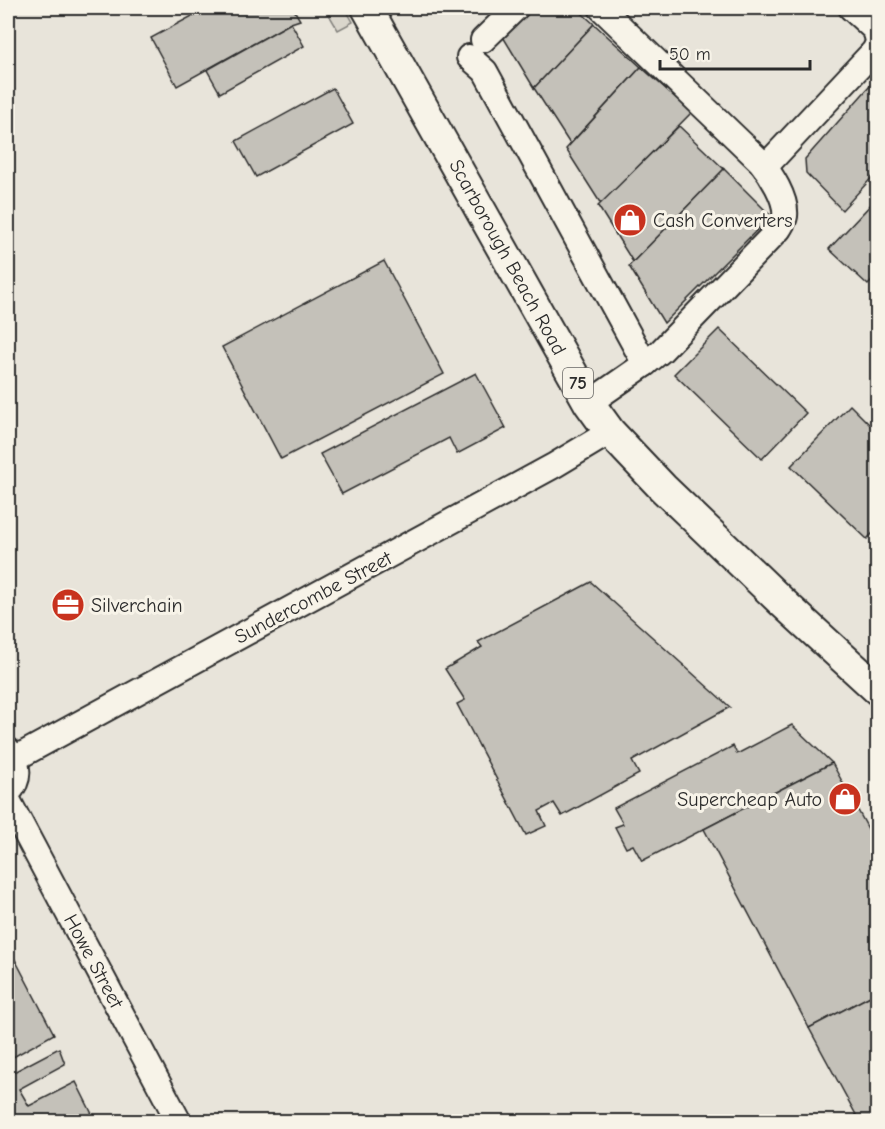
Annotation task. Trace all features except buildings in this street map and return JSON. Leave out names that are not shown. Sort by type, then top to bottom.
[{"type":"main road","name":"Scarborough Beach Road","points":[[367,8],[589,403],[610,432],[663,488],[782,603],[878,690]]},
{"type":"street","points":[[516,8],[476,49],[485,71],[645,364]]},
{"type":"street","points":[[589,403],[661,351],[779,229],[785,214],[784,205],[765,167],[602,8]]},
{"type":"street","points":[[765,167],[874,51],[878,41],[875,30],[851,8]]},
{"type":"street","name":"Sundercombe Street","points":[[11,754],[545,471],[610,432]]},
{"type":"street","points":[[8,794],[16,783],[17,775],[17,767],[11,754]]},
{"type":"street","name":"Howe Street","points":[[8,800],[179,1122]]},
{"type":"shaded area","points":[[8,8],[877,8],[877,1121],[8,1121]]},
{"type":"shaded area","points":[[325,8],[345,8],[353,22],[338,30]]},
{"type":"place","name":"Cash Converters","points":[[630,220]]},
{"type":"place","name":"Silverchain","points":[[68,605]]},
{"type":"place","name":"Supercheap Auto","points":[[845,799]]}]
